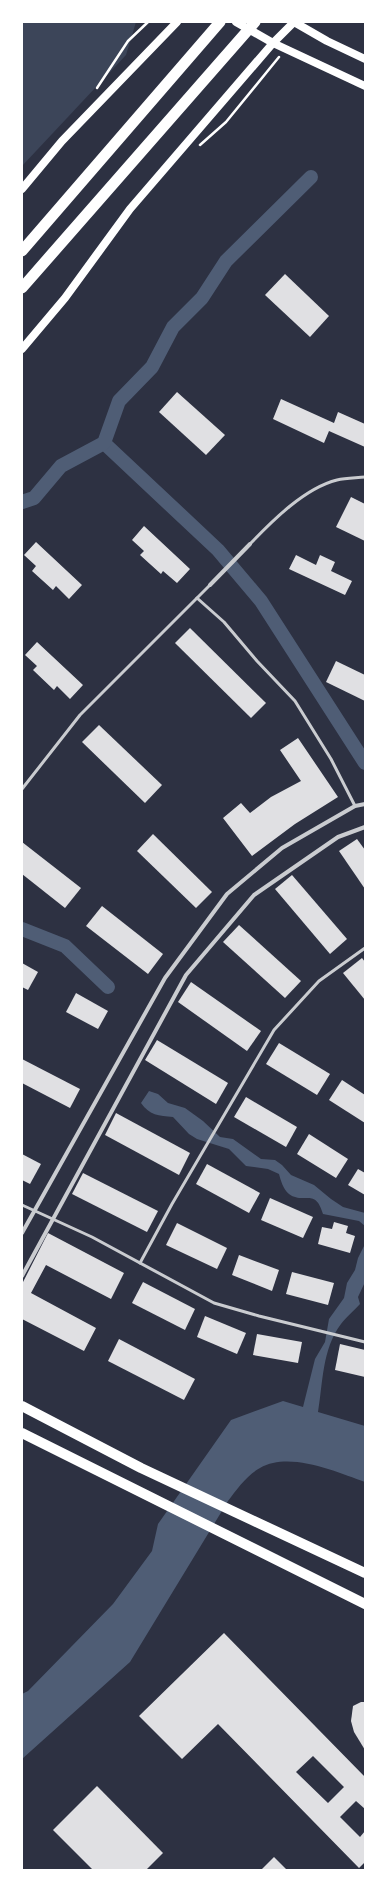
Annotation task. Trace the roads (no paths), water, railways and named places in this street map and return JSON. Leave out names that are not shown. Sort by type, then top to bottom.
[{"type":"highway","points":[[22,251],[220,22]]},
{"type":"highway","points":[[22,288],[255,22]]},
{"type":"main road","points":[[22,189],[62,141],[177,22]]},
{"type":"main road","points":[[236,22],[273,44],[365,86]]},
{"type":"main road","points":[[22,349],[65,298],[130,209],[273,44],[294,22],[327,41],[365,59]]},
{"type":"main road","points":[[22,1406],[141,1468],[365,1573]]},
{"type":"main road","points":[[22,1433],[365,1604]]},
{"type":"street","points":[[210,586],[250,544]]},
{"type":"street","points":[[22,1233],[165,978],[227,894],[282,848],[355,806],[365,804]]},
{"type":"street","points":[[22,1276],[186,975],[254,895],[338,837],[365,827]]},
{"type":"lane","points":[[250,544],[275,519],[306,494],[336,480],[365,477]]},
{"type":"lane","points":[[22,789],[80,715],[210,586]]},
{"type":"lane","points":[[198,598],[224,622],[257,661],[295,701],[331,759],[355,806]]},
{"type":"lane","points":[[140,1263],[172,1204],[274,1030],[319,981],[365,948]]},
{"type":"lane","points":[[22,1206],[92,1236],[214,1303],[259,1316],[365,1342]]},
{"type":"waterway","points":[[22,502],[34,498],[61,466],[104,443],[119,401],[152,367],[173,327],[202,298],[226,261],[311,177]]},
{"type":"waterway","points":[[104,443],[218,550],[261,601],[365,763]]},
{"type":"waterway","points":[[22,929],[65,946],[108,987]]}]
